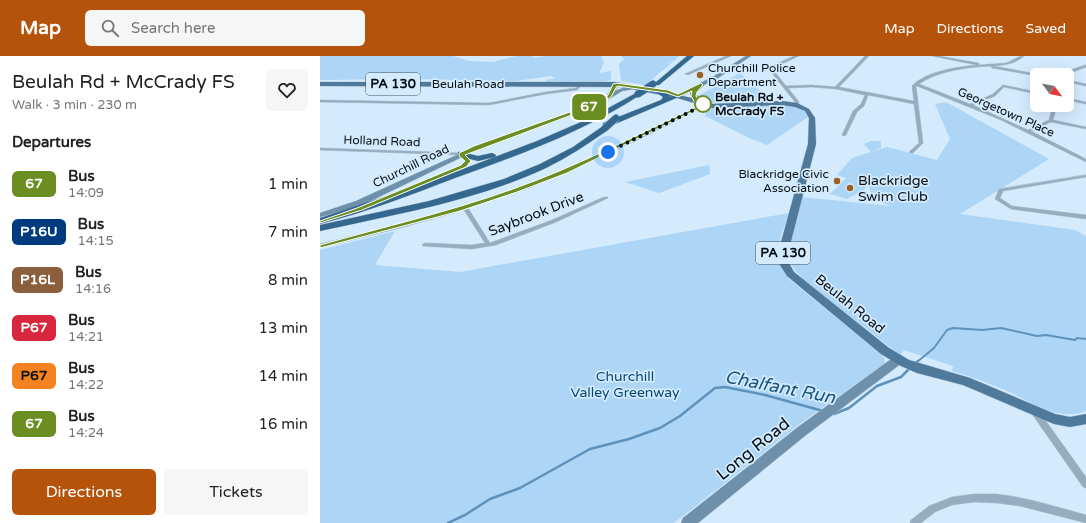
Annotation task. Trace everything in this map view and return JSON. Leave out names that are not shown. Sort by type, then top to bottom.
[{"type":"highway","points":[[655,84],[686,56]]},
{"type":"highway","points":[[454,176],[590,122],[655,84],[690,56]]},
{"type":"highway","points":[[320,228],[447,198],[502,182],[560,157],[587,141],[605,128],[640,93]]},
{"type":"highway","points":[[660,93],[667,96],[664,102]]},
{"type":"highway","points":[[320,225],[398,200],[678,96]]},
{"type":"highway","points":[[461,154],[473,158],[483,158],[590,122]]},
{"type":"highway","points":[[320,221],[579,134]]},
{"type":"highway","points":[[359,209],[463,166],[468,161],[461,154]]},
{"type":"main road","name":"Beulah Road","points":[[320,84],[600,84],[640,93],[660,93],[678,96]]},
{"type":"main road","points":[[697,102],[693,93],[701,85]]},
{"type":"main road","name":"Beulah Road","points":[[614,87],[668,92],[697,102],[725,106],[778,103],[796,105],[809,112],[812,118],[814,135],[807,166],[784,244],[783,253],[790,274],[901,361],[920,369],[966,381],[1000,394],[1035,412],[1054,419],[1070,422],[1086,419]]},
{"type":"street","points":[[687,74],[729,56]]},
{"type":"street","points":[[678,96],[701,85],[749,56]]},
{"type":"street","points":[[796,105],[797,102],[772,72],[773,67],[798,56]]},
{"type":"street","points":[[836,88],[867,56]]},
{"type":"street","points":[[934,56],[1030,74]]},
{"type":"street","points":[[947,58],[952,56]]},
{"type":"street","points":[[910,152],[921,143],[914,86],[916,84],[945,72],[1012,62],[1022,56]]},
{"type":"street","points":[[1074,70],[1086,66]]},
{"type":"street","points":[[1074,82],[1086,85]]},
{"type":"street","points":[[320,100],[489,104],[546,93],[577,89],[581,84]]},
{"type":"street","name":"Georgetown Place","points":[[916,84],[971,105],[1028,131],[1086,161]]},
{"type":"street","points":[[785,87],[812,86],[836,88],[916,104]]},
{"type":"street","points":[[971,105],[994,95],[1003,86],[1030,92]]},
{"type":"street","points":[[610,96],[614,87]]},
{"type":"street","name":"Churchill Road","points":[[320,215],[360,203],[461,154],[501,138],[596,105],[621,90],[640,93]]},
{"type":"street","points":[[844,134],[855,111],[863,105],[867,94]]},
{"type":"street","points":[[1074,100],[1086,103]]},
{"type":"street","points":[[320,246],[406,225],[465,208],[515,191],[565,172],[706,104]]},
{"type":"street","points":[[1051,121],[1053,112]]},
{"type":"street","points":[[1028,131],[1051,121],[1086,128]]},
{"type":"street","name":"Holland Road","points":[[320,149],[461,154]]},
{"type":"street","points":[[444,153],[447,158],[447,162]]},
{"type":"street","points":[[1086,176],[1001,190],[998,199],[1011,207],[1086,217]]},
{"type":"street","name":"Saybrook Drive","points":[[425,245],[472,247],[489,245],[542,226],[606,198]]},
{"type":"street","points":[[465,208],[489,245]]},
{"type":"street","name":"Long Road","points":[[688,523],[827,412],[901,361]]},
{"type":"street","points":[[1035,412],[1086,484]]},
{"type":"street","points":[[914,523],[921,516],[949,501],[984,497],[1025,504],[1086,519]]},
{"type":"green space","points":[[320,56],[453,56],[469,61],[493,62],[516,56],[531,56],[536,58],[545,56],[601,56],[604,63],[599,73],[611,71],[611,80],[604,82],[545,82],[546,80],[555,78],[551,76],[516,81],[410,79],[320,80]]},
{"type":"green space","points":[[621,56],[679,56],[674,61],[664,64],[673,62],[645,85],[621,81],[619,64],[624,59]]},
{"type":"green space","points":[[740,73],[770,99],[779,104],[799,108],[806,113],[808,117],[767,145],[749,138],[705,116],[709,103],[696,97]]},
{"type":"green space","points":[[946,102],[1049,159],[960,214],[1075,230],[1086,236],[1086,411],[1075,414],[1065,414],[1044,409],[1005,390],[952,371],[953,366],[904,350],[900,355],[803,279],[791,265],[788,252],[790,237],[801,197],[892,206],[873,200],[868,184],[864,190],[847,199],[830,194],[846,178],[837,175],[852,158],[871,152],[864,144],[871,141],[881,141],[881,148],[872,152],[887,147],[937,160],[950,139],[935,104]]},
{"type":"green space","points":[[709,165],[710,174],[659,193],[625,182]]},
{"type":"green space","name":"Churchill Valley Greenway","points":[[789,213],[780,239],[779,247],[780,263],[784,271],[790,280],[881,354],[885,362],[883,365],[801,423],[674,523],[320,523],[320,250],[395,231],[375,265],[460,272]]},
{"type":"waterway","name":"Chalfant Run","points":[[917,362],[934,348],[947,330],[953,328],[982,330],[1001,328],[1037,336],[1046,335],[1075,340],[1077,338],[1086,339]]},
{"type":"waterway","name":"Chalfant Run","points":[[834,414],[849,408],[877,386],[901,377],[910,368]]},
{"type":"waterway","name":"Chalfant Run","points":[[448,523],[465,515],[490,499],[520,488],[590,449],[629,439],[660,428],[680,416],[715,388],[725,387],[765,395],[823,411]]},
{"type":"bus line","name":"67","points":[[320,221],[359,209],[463,166],[468,161],[461,154],[599,103],[610,96],[616,84],[668,92],[678,96],[701,85],[693,93],[693,96],[697,102],[706,104],[565,172],[490,200],[434,217],[320,246]]},
{"type":"place","name":"Churchill Police Department","points":[[700,75]]},
{"type":"place","name":"Beulah Rd + McCrady FS","points":[[703,104]]},
{"type":"place","name":"Blackridge Civic Association","points":[[837,181]]},
{"type":"place","name":"Blackridge Swim Club","points":[[850,188]]},
{"type":"route","points":[[608,152],[706,104],[703,104]]}]
